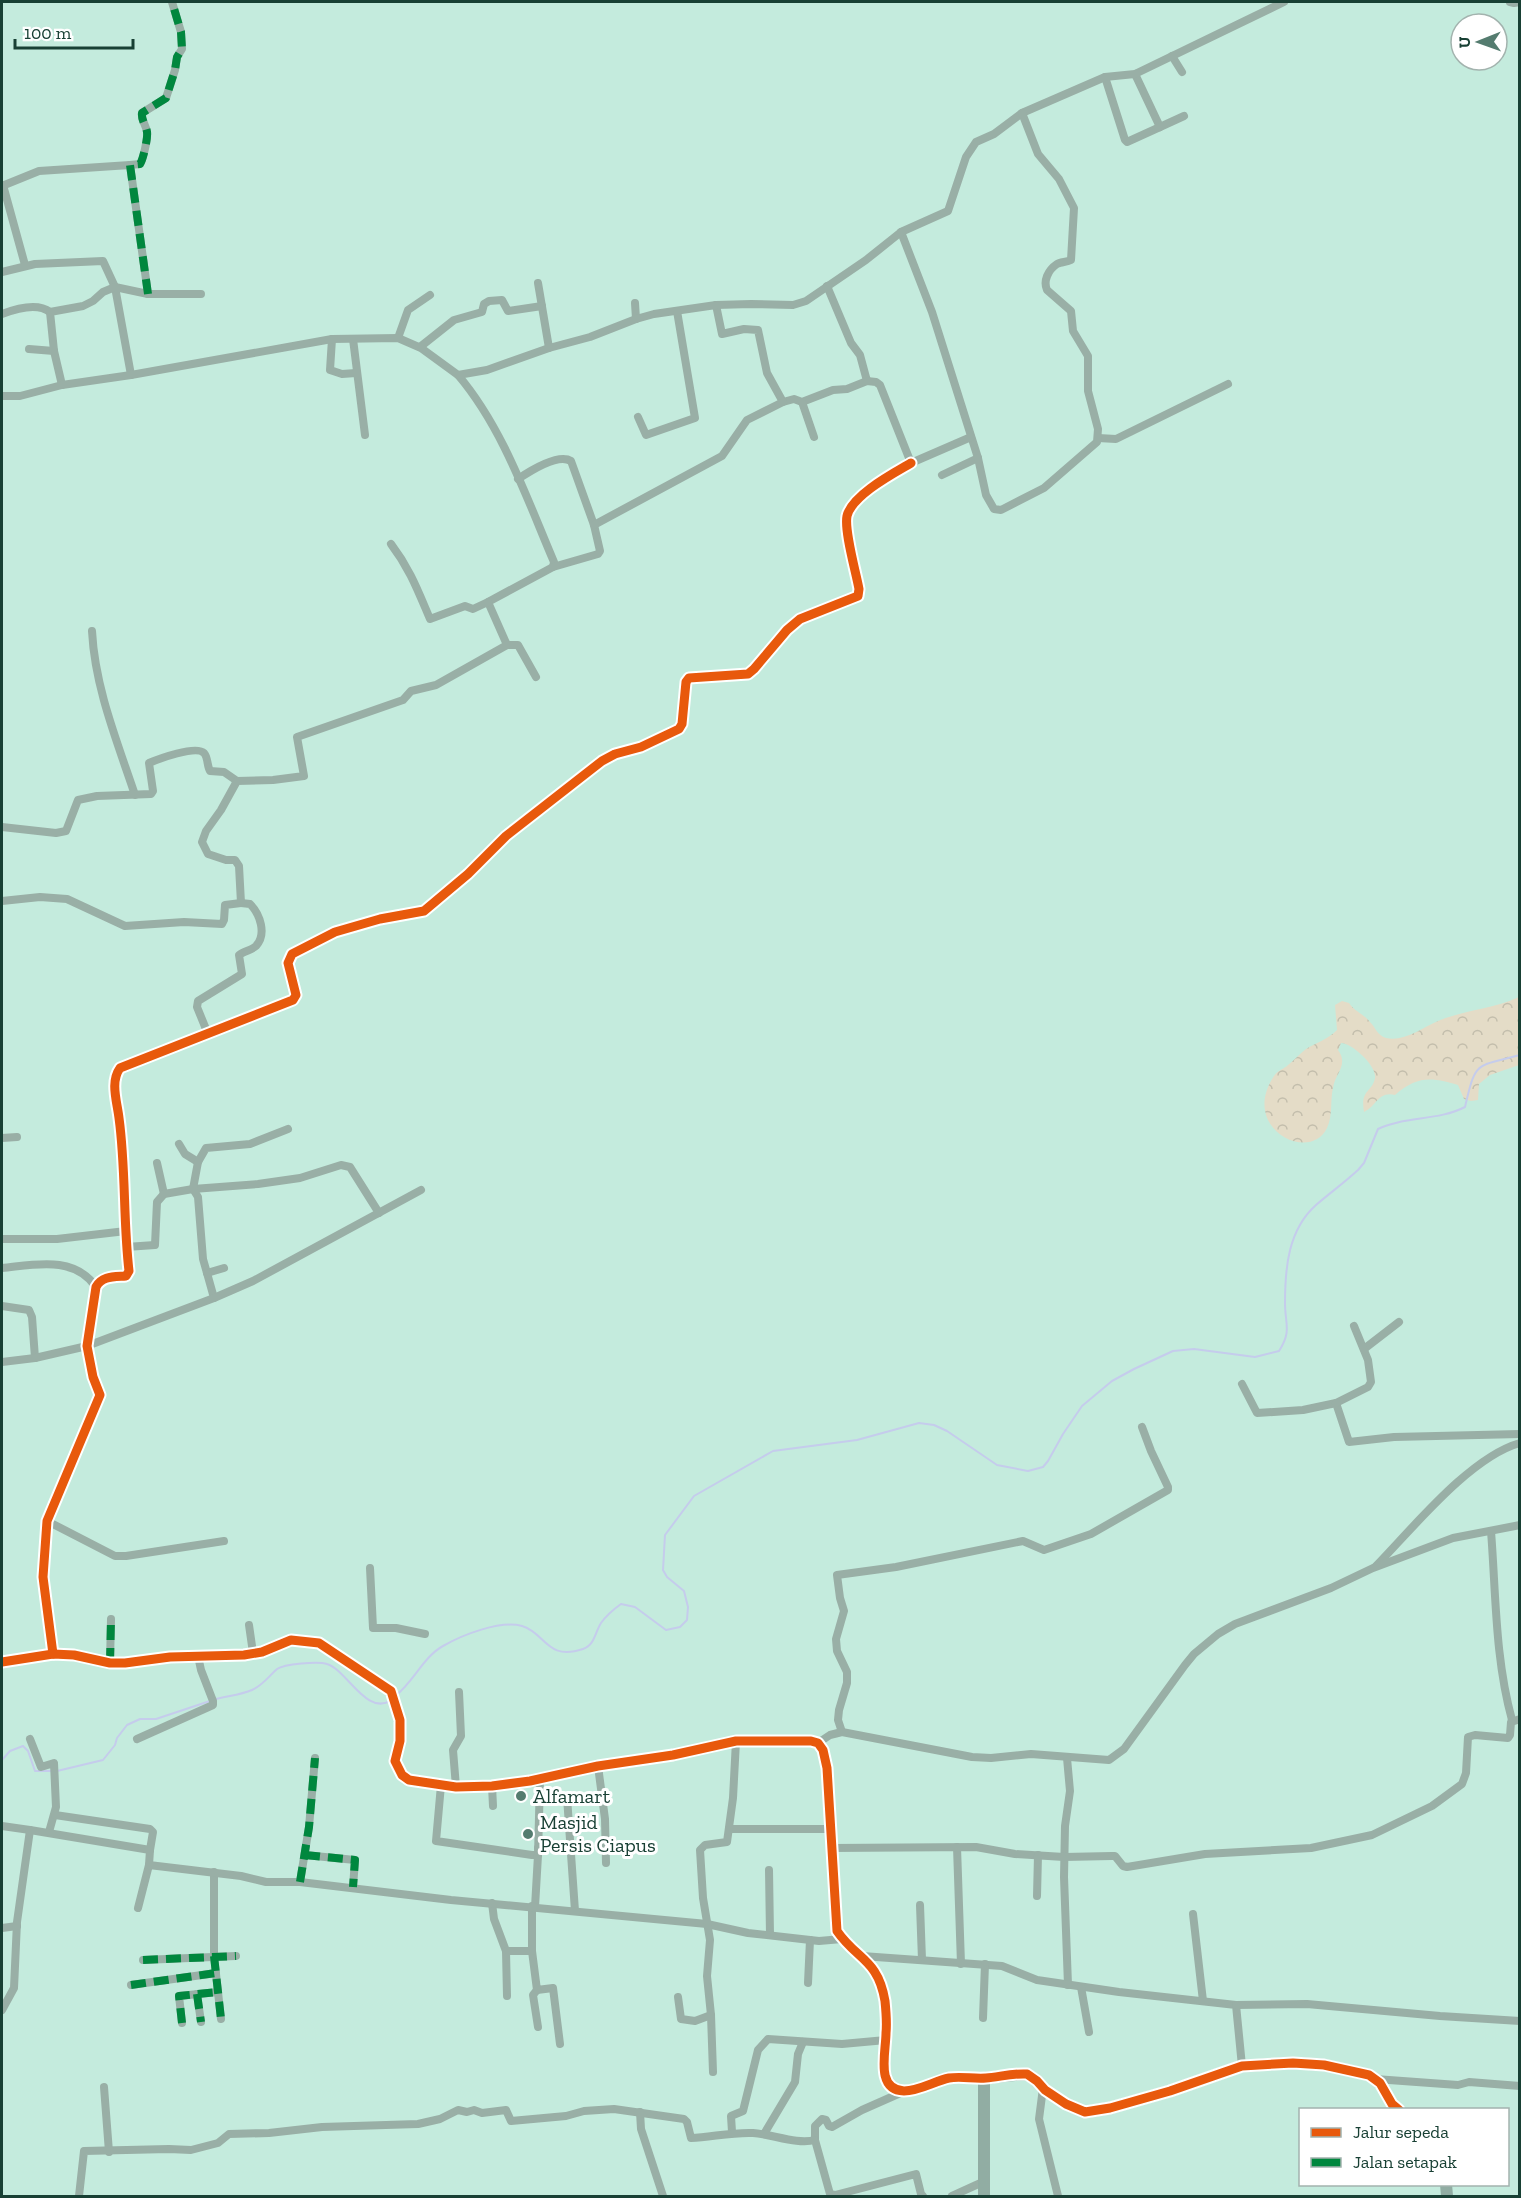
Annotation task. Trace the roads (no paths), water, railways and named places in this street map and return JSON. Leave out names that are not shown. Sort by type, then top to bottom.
[{"type":"street","points":[[25,266],[2,186],[39,171],[142,164],[147,140],[142,113],[165,98],[177,57],[182,49],[181,32],[172,2]]},
{"type":"street","points":[[458,375],[487,370],[654,314],[716,305],[751,303],[793,305],[806,301],[902,232],[948,211],[966,157],[976,142],[994,134],[1022,113],[1105,77],[1135,74],[1284,2]]},
{"type":"street","points":[[1510,2],[1520,2]]},
{"type":"street","points":[[1172,56],[1182,72]]},
{"type":"street","points":[[1135,74],[1160,127]]},
{"type":"street","points":[[1105,77],[1127,142],[1184,116]]},
{"type":"street","points":[[902,232],[936,323],[978,458],[986,495],[998,511],[1044,488],[1094,446],[1098,438],[1098,429],[1088,391],[1088,356],[1073,331],[1071,311],[1045,286],[1047,276],[1056,264],[1071,260],[1074,208],[1059,179],[1038,154],[1022,113]]},
{"type":"street","points":[[130,165],[148,294]]},
{"type":"street","points":[[2,273],[25,266],[101,260],[104,262],[115,287],[130,375]]},
{"type":"street","points":[[538,283],[549,348]]},
{"type":"street","points":[[827,286],[851,343],[860,355],[867,381]]},
{"type":"street","points":[[2,314],[15,309],[34,307],[50,312],[83,306],[93,301],[102,292],[115,287],[148,294],[201,294]]},
{"type":"street","points":[[398,338],[408,310],[430,295]]},
{"type":"street","points":[[420,347],[454,320],[482,312],[484,304],[489,301],[502,300],[508,311],[542,306]]},
{"type":"street","points":[[635,303],[636,319]]},
{"type":"street","points":[[716,305],[722,334],[744,329],[758,330],[766,373],[783,402]]},
{"type":"street","points":[[50,312],[54,351],[62,385]]},
{"type":"street","points":[[638,417],[646,435],[695,418],[677,312]]},
{"type":"street","points":[[2,396],[20,396],[62,385],[332,339],[398,338],[420,347],[458,375],[472,392],[518,478],[554,562],[553,567]]},
{"type":"street","points":[[332,339],[330,370],[342,374],[356,373]]},
{"type":"street","points":[[353,339],[365,435]]},
{"type":"street","points":[[29,349],[54,351]]},
{"type":"street","points":[[594,525],[722,456],[747,420],[783,402],[794,399],[802,402],[833,390],[847,389],[867,381],[879,384],[911,463]]},
{"type":"street","points":[[1098,438],[1116,439],[1228,384]]},
{"type":"street","points":[[802,402],[814,437]]},
{"type":"street","points":[[52,1654],[43,1577],[46,1521],[100,1395],[93,1377],[87,1346],[96,1287],[99,1281],[105,1278],[128,1274],[123,1153],[114,1084],[120,1068],[293,1000],[296,995],[288,963],[292,954],[338,931],[380,919],[424,911],[468,874],[506,836],[602,761],[615,754],[641,747],[679,729],[682,724],[687,680],[748,674],[800,618],[858,596],[859,589],[847,524],[849,511],[874,485],[911,463],[971,437]]},
{"type":"street","points":[[391,544],[407,565],[430,618],[465,606],[473,609],[553,567],[599,553],[600,548],[594,525],[570,460],[566,458],[550,462],[518,478]]},
{"type":"street","points":[[942,475],[978,458]]},
{"type":"street","points":[[488,602],[507,645]]},
{"type":"street","points":[[92,631],[102,698],[135,795]]},
{"type":"street","points":[[2,827],[64,832],[68,830],[78,800],[97,796],[151,794],[153,792],[149,763],[192,750],[205,754],[210,771],[224,772],[237,781],[304,776],[297,736],[403,700],[411,691],[430,688],[450,679],[507,645],[518,645],[536,676]]},
{"type":"street","points":[[237,781],[206,831],[202,843],[213,856],[235,860],[238,863],[241,903]]},
{"type":"street","points":[[2,901],[28,897],[67,899],[125,926],[166,923],[222,924],[225,905],[250,904],[258,912],[261,923],[259,941],[255,947],[239,956],[242,974],[198,1001],[197,1007],[208,1034]]},
{"type":"street","points":[[214,1298],[203,1258],[198,1197],[193,1189],[198,1162],[203,1151],[211,1146],[250,1144],[288,1129]]},
{"type":"street","points":[[2,1138],[17,1137]]},
{"type":"street","points":[[179,1144],[185,1154],[198,1162]]},
{"type":"street","points":[[157,1163],[164,1194]]},
{"type":"street","points":[[126,1247],[154,1246],[157,1243],[157,1202],[164,1194],[289,1179],[345,1165],[353,1171],[379,1213]]},
{"type":"street","points":[[2,1362],[35,1358],[87,1346],[214,1298],[253,1281],[422,1190]]},
{"type":"street","points":[[2,1239],[57,1239],[126,1231]]},
{"type":"street","points":[[2,1268],[57,1263],[87,1278],[96,1287]]},
{"type":"street","points":[[207,1273],[224,1268]]},
{"type":"street","points":[[2,1306],[29,1310],[32,1317],[35,1358]]},
{"type":"street","points":[[1364,1349],[1399,1322]]},
{"type":"street","points":[[1242,1384],[1257,1413],[1306,1409],[1336,1402],[1370,1385],[1371,1379],[1364,1349],[1354,1326]]},
{"type":"street","points":[[1336,1402],[1347,1440],[1351,1443],[1394,1437],[1520,1434]]},
{"type":"street","points":[[842,1732],[838,1720],[847,1683],[846,1672],[837,1651],[836,1639],[844,1611],[837,1575],[896,1567],[1023,1541],[1044,1550],[1094,1533],[1168,1490],[1142,1427]]},
{"type":"street","points":[[1373,1568],[1456,1483],[1495,1452],[1520,1443]]},
{"type":"street","points":[[46,1521],[109,1553],[121,1556],[224,1541]]},
{"type":"street","points":[[2,1662],[52,1654],[74,1655],[110,1663],[198,1656],[219,1657],[253,1653],[291,1640],[319,1643],[391,1691],[399,1712],[401,1731],[395,1761],[402,1775],[409,1780],[456,1787],[492,1786],[540,1779],[736,1741],[790,1740],[818,1743],[830,1735],[842,1732],[972,1756],[991,1758],[1031,1755],[1104,1761],[1113,1758],[1124,1749],[1194,1654],[1218,1634],[1235,1624],[1332,1588],[1373,1568],[1453,1538],[1520,1526]]},
{"type":"street","points":[[831,1848],[976,1847],[1015,1854],[1064,1857],[1115,1856],[1123,1866],[1133,1867],[1205,1854],[1311,1848],[1372,1835],[1432,1806],[1457,1790],[1465,1779],[1468,1737],[1508,1738],[1516,1720],[1501,1674],[1497,1647],[1491,1531]]},
{"type":"street","points":[[370,1568],[373,1628],[396,1628],[425,1634]]},
{"type":"street","points":[[110,1663],[111,1619]]},
{"type":"street","points":[[249,1625],[253,1653]]},
{"type":"street","points":[[137,1739],[212,1706],[212,1698],[198,1656]]},
{"type":"street","points":[[456,1787],[455,1747],[462,1734],[459,1692]]},
{"type":"street","points":[[30,1739],[41,1767],[54,1763],[57,1797],[50,1832]]},
{"type":"street","points":[[713,2072],[707,1976],[710,1940],[706,1924],[700,1850],[705,1845],[727,1842],[733,1798],[736,1741]]},
{"type":"street","points":[[818,1743],[823,1750],[827,1768],[834,1919],[837,1931],[871,1964],[880,1984],[885,2002],[885,2076],[889,2085],[906,2091]]},
{"type":"street","points":[[300,1882],[309,1827],[315,1758]]},
{"type":"street","points":[[1067,1758],[1070,1791],[1064,1857],[1064,1925],[1068,1985]]},
{"type":"street","points":[[598,1766],[605,1819],[606,1863]]},
{"type":"street","points":[[537,1990],[532,1951],[540,1779]]},
{"type":"street","points":[[441,1785],[436,1841],[538,1851],[571,1846]]},
{"type":"street","points":[[492,1786],[493,1806]]},
{"type":"street","points":[[567,1797],[575,1911]]},
{"type":"street","points":[[55,1815],[150,1829],[153,1832],[149,1865],[138,1908]]},
{"type":"street","points":[[2,1826],[150,1850]]},
{"type":"street","points":[[729,1829],[831,1829]]},
{"type":"street","points":[[2,2010],[14,1988],[17,1926],[30,1830]]},
{"type":"street","points":[[957,1847],[961,1964]]},
{"type":"street","points":[[305,1855],[355,1860],[353,1887]]},
{"type":"street","points":[[1037,1896],[1038,1855]]},
{"type":"street","points":[[149,1865],[214,1872],[266,1882],[300,1882],[353,1887],[706,1924],[810,1940],[830,1941],[842,1938]]},
{"type":"street","points":[[769,1870],[770,1935]]},
{"type":"street","points":[[214,1872],[214,1956],[221,2019]]},
{"type":"street","points":[[492,1903],[494,1919],[506,1951],[507,1996]]},
{"type":"street","points":[[920,1905],[922,1960]]},
{"type":"street","points":[[1193,1914],[1203,2001]]},
{"type":"street","points":[[2,1928],[17,1926]]},
{"type":"street","points":[[808,1983],[810,1940]]},
{"type":"street","points":[[506,1951],[532,1951]]},
{"type":"street","points":[[142,1959],[236,1956]]},
{"type":"street","points":[[862,1956],[985,1964],[1009,1968],[1037,1980],[1203,2001],[1236,2004],[1307,2004],[1520,2021]]},
{"type":"street","points":[[984,2018],[985,1964]]},
{"type":"street","points":[[131,1985],[216,1973]]},
{"type":"street","points":[[1081,1987],[1089,2032]]},
{"type":"street","points":[[538,2027],[533,1995],[537,1990],[553,1988],[560,2043]]},
{"type":"street","points":[[182,2023],[179,1996],[218,1992]]},
{"type":"street","points":[[197,1994],[201,2022]]},
{"type":"street","points":[[678,1997],[681,2019],[695,2021],[711,2015]]},
{"type":"street","points":[[1236,2004],[1242,2066]]},
{"type":"street","points":[[732,2132],[731,2116],[742,2112],[758,2050],[762,2043],[774,2039],[842,2044],[886,2040]]},
{"type":"street","points":[[764,2134],[795,2082],[798,2054],[803,2042]]},
{"type":"street","points":[[923,2196],[916,2174],[835,2195],[830,2194],[815,2140],[815,2126],[822,2119],[832,2127],[862,2110],[906,2091],[947,2079],[1027,2074],[1043,2088],[1075,2109],[1085,2112],[1170,2091],[1242,2066],[1293,2063],[1324,2065],[1358,2071],[1375,2079],[1458,2085],[1469,2082],[1520,2086]]},
{"type":"street","points":[[984,2078],[984,2196]]},
{"type":"street","points":[[1375,2079],[1392,2104],[1398,2108]]},
{"type":"street","points":[[104,2087],[109,2152]]},
{"type":"street","points":[[1043,2088],[1039,2119],[1058,2196]]},
{"type":"street","points":[[79,2196],[84,2151],[190,2150],[218,2143],[229,2134],[269,2133],[322,2127],[418,2124],[440,2119],[460,2110],[467,2112],[474,2110],[482,2113],[506,2110],[511,2121],[614,2109],[686,2120],[691,2138],[732,2132],[764,2134],[804,2142],[815,2140]]},
{"type":"street","points":[[640,2112],[641,2129],[663,2196]]},
{"type":"street","points":[[952,2196],[985,2181]]},
{"type":"waterway","points":[[395,1696],[424,1663],[443,1646],[460,1637],[492,1627],[522,1626],[530,1629],[554,1649],[571,1652],[590,1645],[601,1623],[621,1604],[635,1607],[666,1630],[680,1627],[687,1620],[688,1607],[684,1591],[667,1577],[663,1570],[665,1535],[694,1496],[773,1451],[857,1440],[919,1423],[934,1425],[947,1431],[997,1465],[1028,1471],[1043,1467],[1048,1461],[1082,1406],[1112,1381],[1134,1369],[1173,1351],[1194,1349],[1255,1357],[1279,1351],[1287,1333],[1285,1303],[1287,1263],[1294,1238],[1307,1215],[1364,1163],[1378,1129],[1399,1122],[1444,1115],[1465,1107],[1475,1073],[1480,1068],[1486,1064],[1520,1055]]},
{"type":"waterway","points":[[216,1699],[252,1690],[281,1667],[316,1663],[327,1664],[335,1668],[365,1698],[382,1704],[391,1700]]},
{"type":"waterway","points":[[57,1771],[103,1760],[127,1725],[140,1719],[156,1719],[210,1701]]},
{"type":"waterway","points":[[2,1760],[10,1751],[23,1746],[28,1751],[35,1771],[51,1771]]},
{"type":"place","name":"Alfamart","points":[[521,1796]]},
{"type":"place","name":"Masjid Persis Ciapus","points":[[528,1834]]}]
